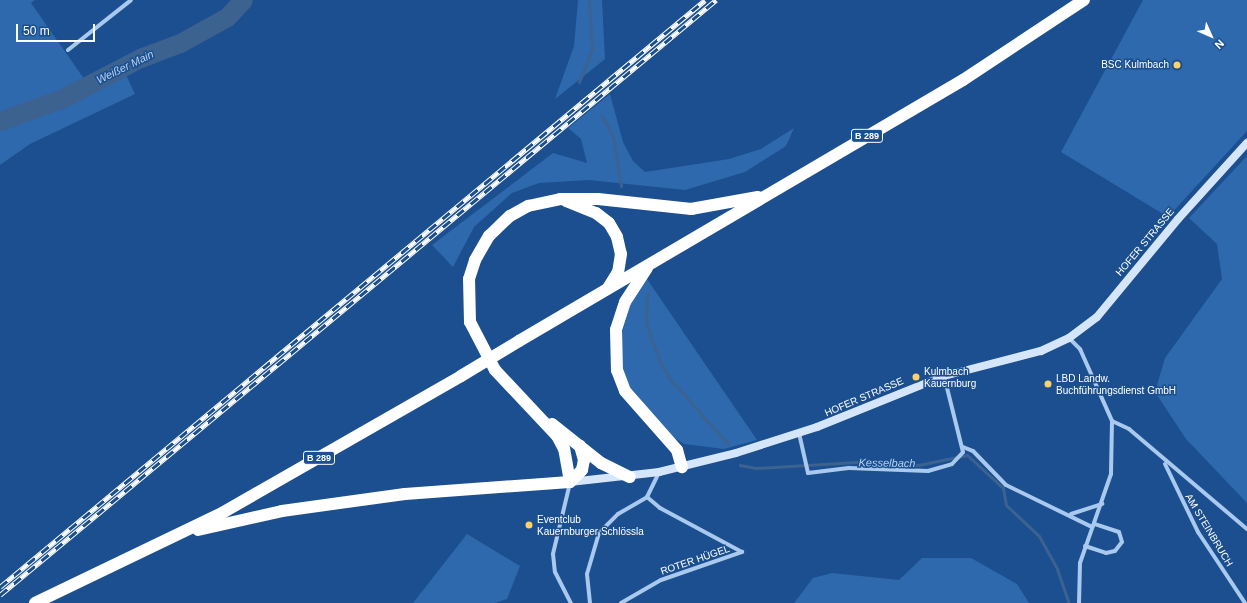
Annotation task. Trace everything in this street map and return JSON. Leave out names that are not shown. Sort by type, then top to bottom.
[{"type":"highway","name":"B 289","points":[[35,603],[229,509],[461,376],[963,80],[1084,0]]},
{"type":"highway","points":[[570,482],[564,449],[536,414],[511,390],[478,343],[470,322],[469,280],[475,260],[489,236],[510,216],[528,206],[560,199],[598,199],[691,209],[770,194]]},
{"type":"highway","points":[[560,199],[596,213],[609,223],[617,236],[621,254],[618,272],[607,289]]},
{"type":"highway","points":[[648,267],[625,302],[620,316],[614,351],[617,370],[625,392],[677,450],[682,467]]},
{"type":"highway","points":[[536,414],[601,463],[630,477]]},
{"type":"highway","points":[[175,535],[282,511],[397,495],[570,482],[582,470],[584,460],[580,446]]},
{"type":"street","points":[[68,50],[131,0]]},
{"type":"street","name":"HOFER STRASSE","points":[[570,482],[630,477],[682,467],[799,433],[944,376],[1041,351],[1069,338],[1097,316],[1247,143]]},
{"type":"street","points":[[1069,338],[1080,349],[1112,422],[1112,474],[1085,546],[1078,575],[1079,603]]},
{"type":"street","points":[[799,433],[805,467],[808,474],[849,468],[928,471],[960,458],[963,449],[944,376]]},
{"type":"street","name":"AM STEINBRUCH","points":[[1112,422],[1128,429],[1165,463],[1247,529]]},
{"type":"street","points":[[963,449],[973,452],[1006,485],[1071,514],[1093,526],[1119,532],[1122,542],[1115,551],[1106,553],[1085,546]]},
{"type":"street","name":"AM STEINBRUCH","points":[[1165,463],[1198,532],[1245,603]]},
{"type":"street","points":[[590,603],[586,574],[599,533],[618,514],[647,497],[660,472]]},
{"type":"street","points":[[570,482],[553,554],[555,572],[571,603]]},
{"type":"street","name":"ROTER HÜGEL","points":[[621,603],[660,580],[742,552],[660,508],[647,497]]},
{"type":"street","points":[[1071,514],[1102,504]]},
{"type":"shaded area","points":[[0,0],[35,0],[31,3],[87,83],[122,66],[135,94],[30,144],[0,165]]},
{"type":"shaded area","points":[[578,0],[602,0],[605,59],[555,99],[574,46]]},
{"type":"shaded area","name":"BSC Kulmbach","points":[[1143,0],[1247,0],[1247,131],[1168,217],[1061,152]]},
{"type":"shaded area","points":[[610,94],[623,142],[633,161],[645,172],[729,159],[761,149],[794,128],[786,146],[745,172],[685,190],[589,180],[539,183],[512,193],[474,227],[453,267],[432,245],[553,153],[587,163],[581,139],[568,128]]},
{"type":"shaded area","points":[[1247,156],[1247,503],[1186,439],[1155,392],[1165,358],[1222,279],[1217,244],[1189,218]]},
{"type":"shaded area","points":[[647,279],[757,440],[724,449],[684,444],[668,434],[632,394],[623,372],[620,340],[633,295]]},
{"type":"shaded area","points":[[467,534],[520,566],[507,599],[495,603],[413,603]]},
{"type":"shaded area","points":[[922,558],[971,558],[1017,584],[1029,603],[794,603],[813,578],[832,573],[899,580]]},
{"type":"waterway","name":"Weißer Main","points":[[0,121],[63,98],[140,58],[180,43],[227,17],[243,0]]},
{"type":"waterway","name":"Kesselbach","points":[[579,82],[592,49],[589,0]]},
{"type":"waterway","name":"Kesselbach","points":[[601,115],[613,136],[621,186]]},
{"type":"waterway","name":"Kesselbach","points":[[647,293],[646,323],[660,362],[671,380],[728,444]]},
{"type":"waterway","name":"Kesselbach","points":[[740,465],[756,468],[873,461],[918,465],[967,455],[1003,488],[1006,505],[1039,536],[1057,569],[1069,603]]},
{"type":"railway","points":[[0,587],[705,0]]},
{"type":"railway","points":[[0,595],[716,0]]},
{"type":"place","name":"BSC Kulmbach","points":[[1177,65]]},
{"type":"place","name":"Kulmbach Kauernburg","points":[[916,377]]},
{"type":"place","name":"LBD Landw. Buchführungsdienst GmbH","points":[[1048,384]]},
{"type":"place","name":"Eventclub Kauernburger Schlössla","points":[[529,525]]}]
